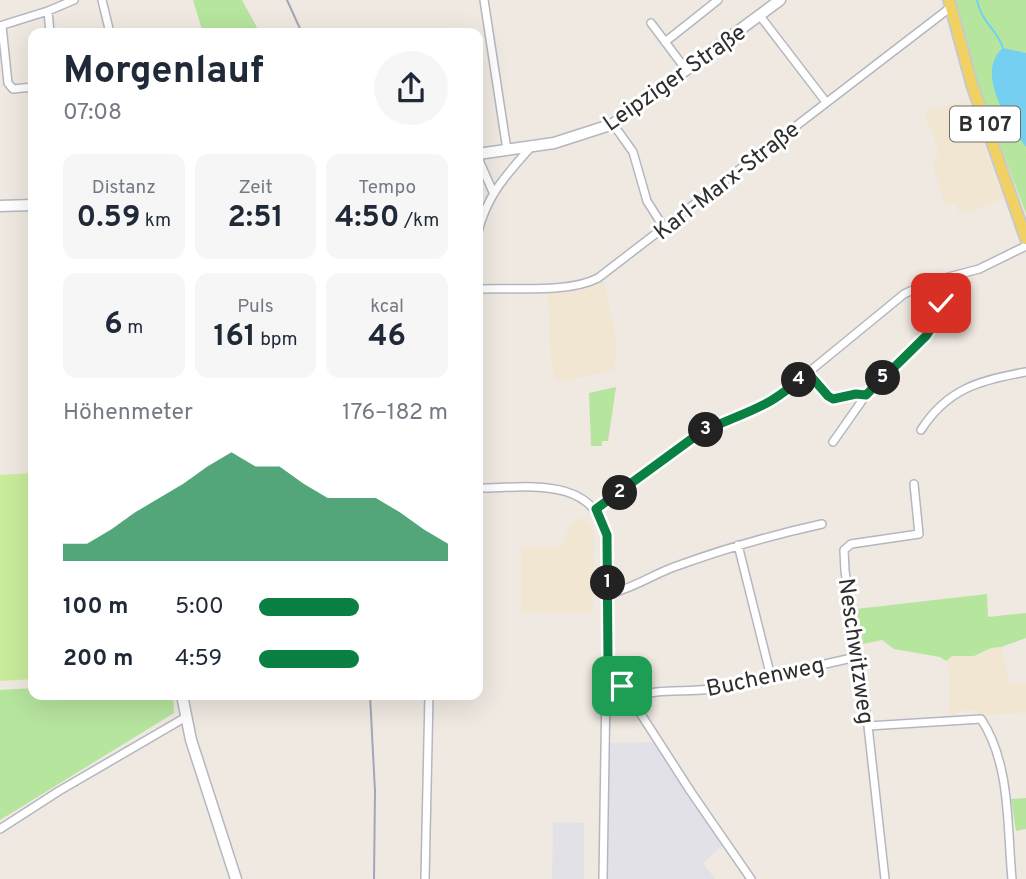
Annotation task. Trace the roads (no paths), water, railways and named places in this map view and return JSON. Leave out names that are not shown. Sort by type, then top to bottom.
[{"type":"main road","name":"Leipziger Straße","points":[[483,155],[580,137],[613,124],[780,0]]},
{"type":"main road","name":"B 107","points":[[950,4],[972,85],[1026,239]]},
{"type":"main road","points":[[0,206],[28,205]]},
{"type":"main road","points":[[182,700],[236,879]]},
{"type":"street","points":[[28,88],[13,89],[8,83],[1,26],[74,0]]},
{"type":"street","points":[[102,0],[109,28]]},
{"type":"street","points":[[484,0],[507,150]]},
{"type":"street","points":[[665,42],[718,0]]},
{"type":"street","name":"Karl-Marx-Straße","points":[[483,289],[561,286],[592,281],[664,228],[950,4]]},
{"type":"street","points":[[48,11],[50,28]]},
{"type":"street","points":[[760,16],[826,102]]},
{"type":"street","points":[[651,23],[687,71]]},
{"type":"street","points":[[613,124],[633,152],[647,201],[664,228]]},
{"type":"street","points":[[483,216],[493,192],[531,147]]},
{"type":"street","points":[[483,168],[493,192]]},
{"type":"street","points":[[596,509],[697,435],[782,394],[904,294],[930,282],[979,269],[1026,246]]},
{"type":"street","points":[[834,442],[866,395],[926,336],[934,324],[946,279]]},
{"type":"street","points":[[921,430],[931,414],[958,392],[972,385],[1026,372]]},
{"type":"street","points":[[808,373],[833,399],[856,394],[866,395]]},
{"type":"street","name":"Neschwitzweg","points":[[885,879],[868,726],[845,571],[845,550],[851,544],[919,534],[914,484]]},
{"type":"street","points":[[483,488],[561,490],[582,497],[596,509],[607,535],[607,656],[613,674],[751,879]]},
{"type":"street","points":[[608,594],[619,592],[670,568],[738,545],[822,524]]},
{"type":"street","points":[[738,545],[771,677]]},
{"type":"street","name":"Buchenweg","points":[[631,699],[656,691],[704,690],[858,657]]},
{"type":"street","points":[[603,879],[606,689],[613,674]]},
{"type":"street","points":[[425,879],[429,700]]},
{"type":"street","points":[[0,830],[59,791],[186,717]]},
{"type":"street","points":[[868,726],[981,719],[992,743],[1004,786],[1012,879]]},
{"type":"water","points":[[1003,48],[1026,53],[1026,147],[1011,126],[993,84],[995,58]]},
{"type":"waterway","points":[[977,0],[982,14],[1003,48]]},
{"type":"railway","points":[[287,0],[300,28]]},
{"type":"railway","points":[[370,700],[375,791],[374,879]]}]
